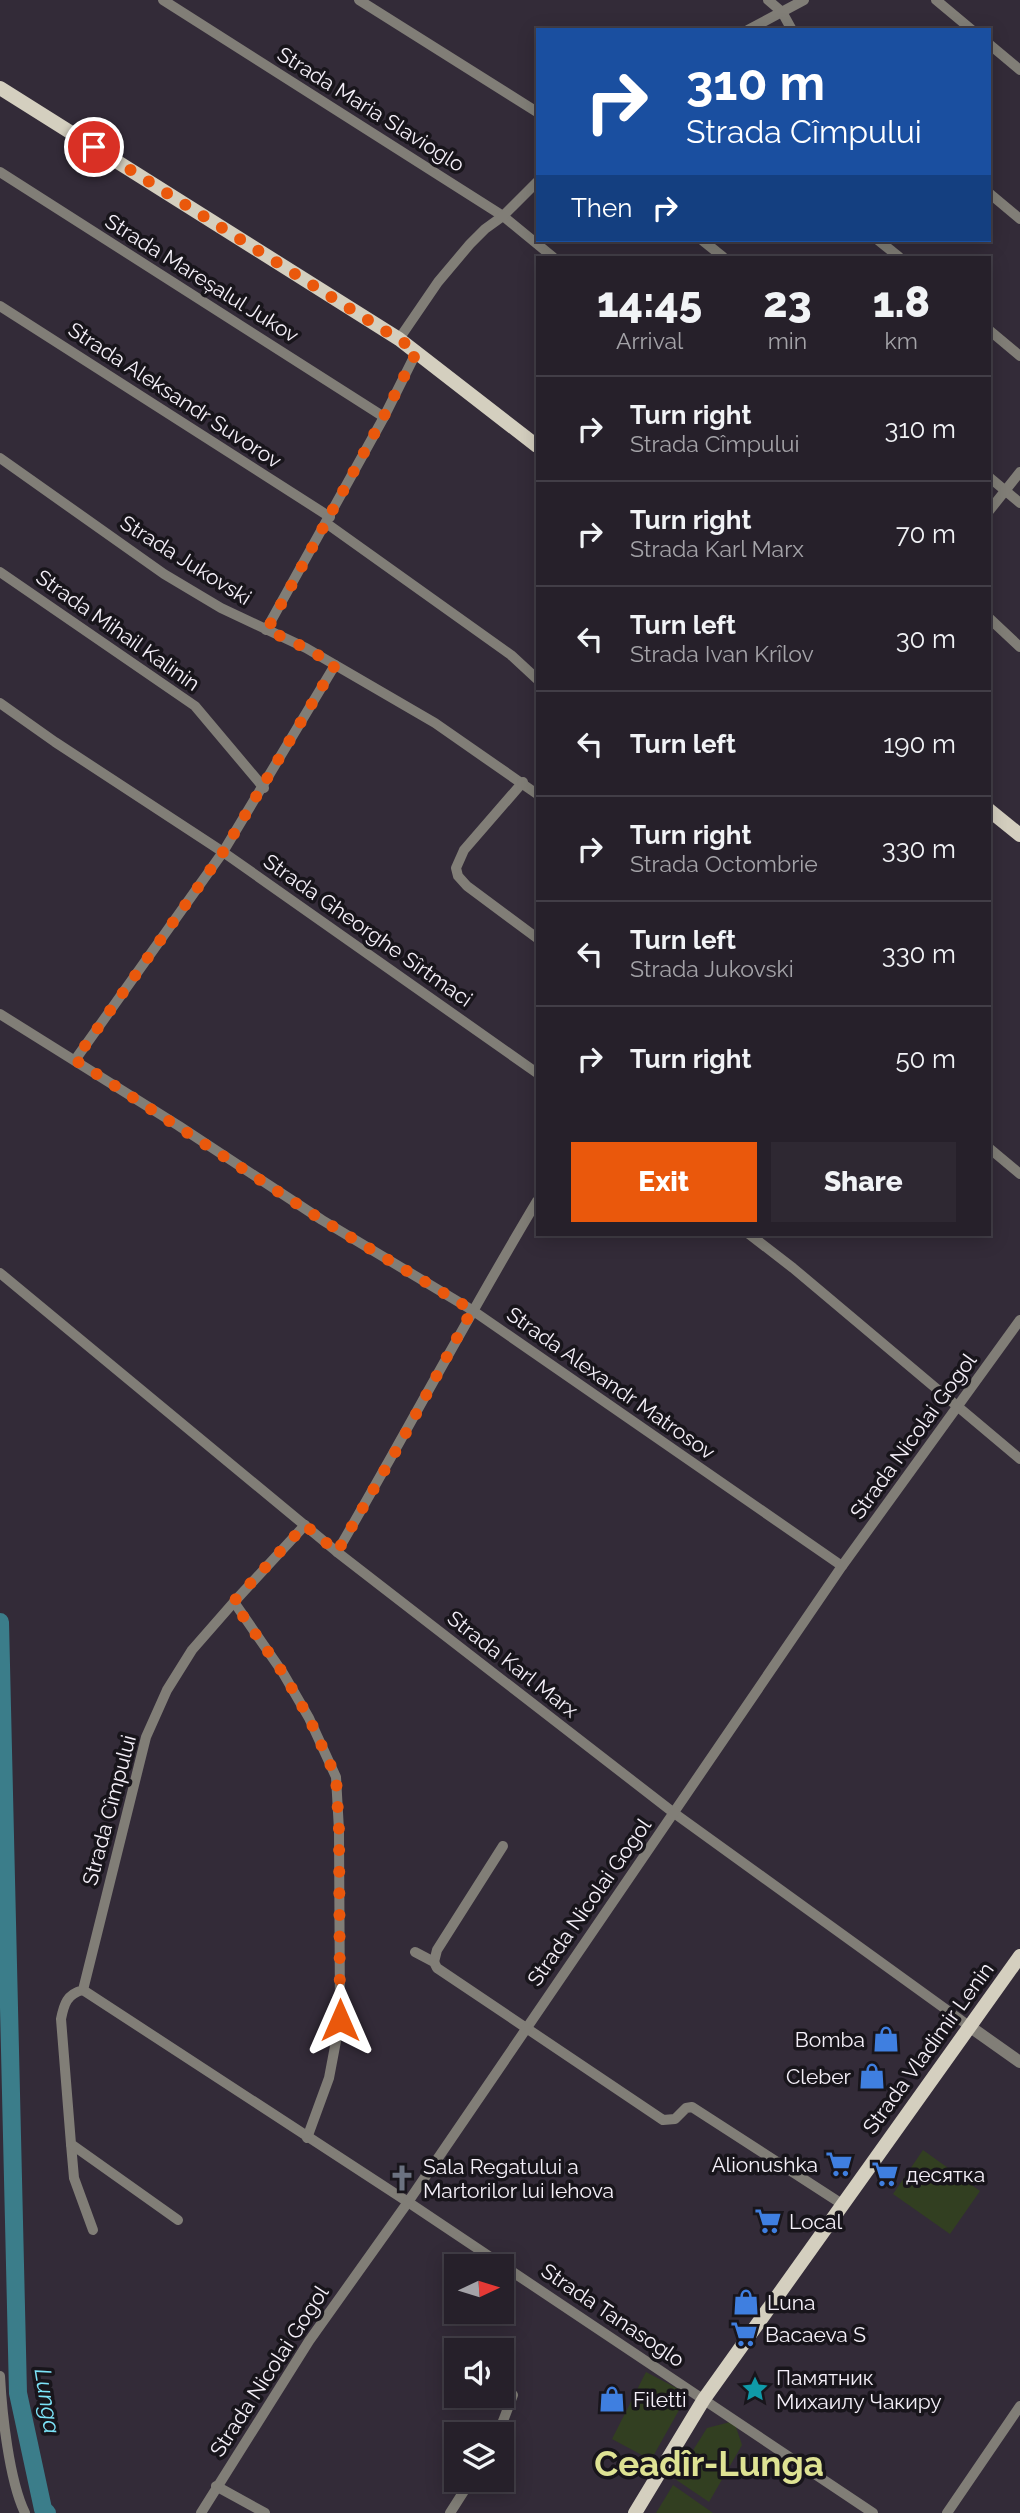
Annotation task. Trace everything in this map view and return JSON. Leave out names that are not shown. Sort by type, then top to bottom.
[{"type":"main road","points":[[0,88],[399,339],[536,445]]},
{"type":"main road","points":[[991,812],[1020,835]]},
{"type":"main road","name":"Strada Vladimir Lenin","points":[[635,2513],[704,2399],[1020,1956]]},
{"type":"street","name":"Strada Maria Slavioglo","points":[[163,0],[503,216],[552,256]]},
{"type":"street","points":[[359,0],[536,111]]},
{"type":"street","points":[[768,0],[782,12],[791,28]]},
{"type":"street","points":[[752,28],[804,0]]},
{"type":"street","points":[[936,0],[970,28]]},
{"type":"street","points":[[991,46],[1020,70]]},
{"type":"street","name":"Strada Mareșalul Jukov","points":[[0,172],[384,416]]},
{"type":"street","points":[[399,339],[438,282],[470,244],[536,183]]},
{"type":"street","points":[[991,195],[1020,219]]},
{"type":"street","points":[[704,242],[722,256]]},
{"type":"street","points":[[880,242],[898,256]]},
{"type":"street","name":"Strada Aleksandr Suvorov","points":[[0,306],[328,520],[511,655],[536,678]]},
{"type":"street","points":[[991,332],[1020,356]]},
{"type":"street","points":[[267,630],[417,351]]},
{"type":"street","name":"Strada Jukovski","points":[[0,458],[164,574],[221,608],[306,648],[435,723],[536,793]]},
{"type":"street","points":[[991,508],[1020,472]]},
{"type":"street","points":[[991,479],[1020,503]]},
{"type":"street","name":"Strada Mihail Kalinin","points":[[0,572],[195,706],[264,788]]},
{"type":"street","points":[[991,620],[1020,647]]},
{"type":"street","points":[[75,1060],[223,852],[264,788],[335,665]]},
{"type":"street","name":"Strada Gheorghe Sîrtmaci","points":[[0,703],[223,852],[536,1072]]},
{"type":"street","points":[[523,782],[464,850],[456,868],[458,876],[467,886],[536,937]]},
{"type":"street","name":"Strada Alexandr Matrosov","points":[[0,1013],[322,1220],[472,1310],[842,1566]]},
{"type":"street","points":[[991,1150],[1020,1174]]},
{"type":"street","points":[[337,1552],[401,1442],[472,1310],[536,1203]]},
{"type":"street","points":[[752,1236],[1020,1459]]},
{"type":"street","name":"Strada Karl Marx","points":[[0,1273],[337,1552],[674,1813],[1020,2062]]},
{"type":"street","name":"Strada Nicolai Gogol","points":[[201,2513],[309,2341],[408,2202],[842,1566],[1020,1321]]},
{"type":"street","name":"Strada Cîmpului","points":[[93,2230],[74,2178],[61,2019],[65,2001],[75,1992],[83,1990],[146,1737],[167,1690],[192,1650],[305,1525]]},
{"type":"street","points":[[233,1602],[283,1673],[314,1729],[336,1777],[339,1830],[340,2020],[329,2078],[307,2138]]},
{"type":"street","points":[[434,1962],[437,1950],[503,1846]]},
{"type":"street","points":[[415,1952],[434,1962],[437,1968],[663,2120],[675,2119],[686,2108],[692,2107],[842,2204]]},
{"type":"street","name":"Strada Tanasoglo","points":[[83,1990],[408,2202],[873,2513]]},
{"type":"street","points":[[71,2144],[178,2220]]},
{"type":"street","points":[[0,2376],[1,2401],[18,2498],[25,2513]]},
{"type":"street","points":[[947,2513],[1020,2406]]},
{"type":"street","points":[[216,2486],[265,2513]]},
{"type":"street","points":[[450,2513],[463,2492]]},
{"type":"green space","points":[[923,2150],[980,2191],[950,2234],[893,2194]]},
{"type":"green space","points":[[646,2372],[688,2394],[651,2460],[612,2439]]},
{"type":"green space","points":[[734,2421],[742,2445],[709,2502],[675,2479],[707,2428]]},
{"type":"green space","points":[[673,2485],[713,2513],[656,2513]]},
{"type":"waterway","name":"Lunga","points":[[0,1622],[18,2393],[43,2509],[47,2513]]},
{"type":"place","name":"Bomba","points":[[886,2039]]},
{"type":"place","name":"Cleber","points":[[872,2076]]},
{"type":"place","name":"Alionushka","points":[[839,2164]]},
{"type":"place","name":"десятка","points":[[885,2174]]},
{"type":"place","name":"Sala Regatului a Martorilor lui Iehova","points":[[402,2178]]},
{"type":"place","name":"Local","points":[[768,2221]]},
{"type":"place","name":"Luna","points":[[746,2302]]},
{"type":"place","name":"Bacaeva S","points":[[744,2334]]},
{"type":"place","name":"Памятник Михаилу Чакиру","points":[[755,2389]]},
{"type":"place","name":"Filetti","points":[[612,2399]]},
{"type":"district","name":"Ceadîr-Lunga","points":[[709,2463]]},
{"type":"route","points":[[94,147],[417,351],[267,630],[335,665],[264,788],[223,852],[75,1060],[322,1220],[472,1310],[401,1442],[337,1552],[305,1525],[233,1602],[283,1673],[309,1718],[336,1777],[339,1830],[340,2020]]}]
